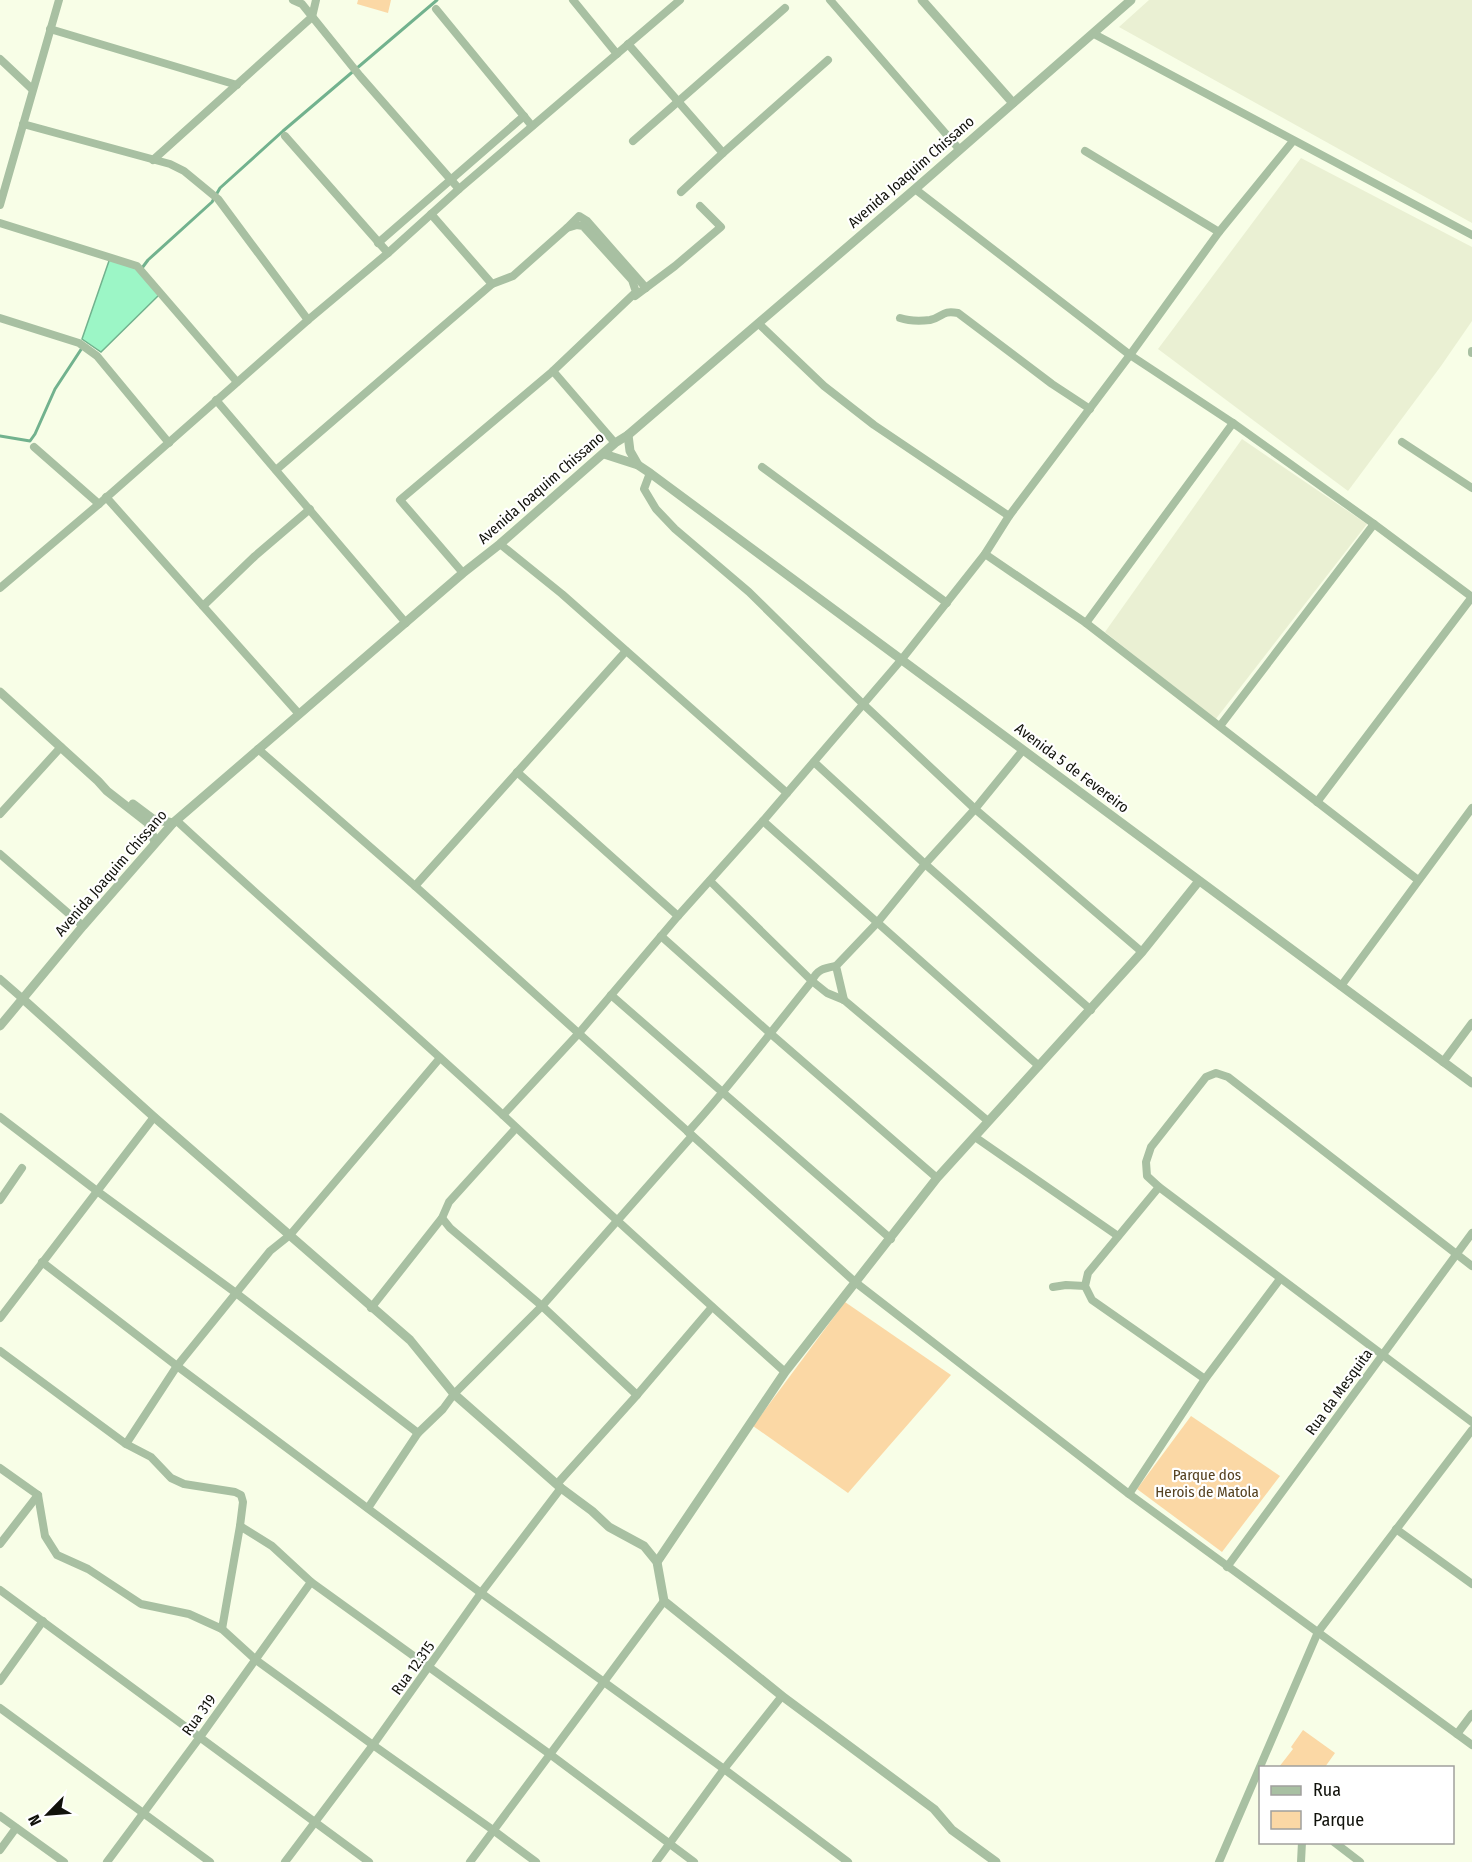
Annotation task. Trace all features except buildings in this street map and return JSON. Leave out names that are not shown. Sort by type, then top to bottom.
[{"type":"street","points":[[0,205],[59,0]]},
{"type":"street","points":[[292,0],[302,4],[360,76],[459,189]]},
{"type":"street","points":[[153,160],[312,17],[316,0]]},
{"type":"street","points":[[573,0],[617,54]]},
{"type":"street","points":[[0,588],[680,0]]},
{"type":"street","points":[[830,0],[959,149]]},
{"type":"street","points":[[922,0],[1014,103]]},
{"type":"street","name":"Avenida Joaquim Chissano","points":[[0,1026],[83,926],[175,822],[258,748],[500,544],[615,443],[759,324],[1131,0]]},
{"type":"street","points":[[633,141],[785,8]]},
{"type":"street","points":[[436,9],[532,126]]},
{"type":"street","points":[[50,29],[237,85]]},
{"type":"street","points":[[1094,34],[1472,235]]},
{"type":"street","points":[[628,44],[723,153]]},
{"type":"street","points":[[0,59],[32,89]]},
{"type":"street","points":[[681,192],[828,60]]},
{"type":"street","points":[[378,243],[524,116]]},
{"type":"street","points":[[23,124],[170,164],[184,171],[218,199],[308,320]]},
{"type":"street","points":[[285,136],[388,253]]},
{"type":"street","points":[[503,1115],[579,1033],[902,659],[985,554],[1009,516],[1219,232],[1293,141]]},
{"type":"street","points":[[1085,151],[1219,232]]},
{"type":"street","points":[[915,189],[1130,355],[1233,423],[1472,597],[1317,802]]},
{"type":"street","points":[[463,573],[400,500],[552,371],[629,301],[721,227],[700,206]]},
{"type":"street","points":[[431,214],[492,284]]},
{"type":"street","points":[[276,470],[492,284],[513,276],[579,216],[587,221],[646,288]]},
{"type":"street","points":[[0,223],[137,266],[237,382]]},
{"type":"street","points":[[567,228],[583,226],[632,280],[636,292],[629,301]]},
{"type":"street","points":[[900,318],[932,320],[947,311],[958,313],[1052,384],[1090,409]]},
{"type":"street","points":[[0,318],[79,343],[97,356],[169,443]]},
{"type":"street","points":[[759,324],[824,386],[874,425],[1009,516]]},
{"type":"street","points":[[552,371],[615,443]]},
{"type":"street","points":[[216,400],[406,623]]},
{"type":"street","points":[[1086,623],[1233,423]]},
{"type":"street","points":[[627,435],[630,451],[638,465]]},
{"type":"street","points":[[1402,442],[1472,488]]},
{"type":"street","points":[[34,447],[99,504]]},
{"type":"street","name":"Avenida 5 de Fevereiro","points":[[604,454],[638,465],[1472,1083]]},
{"type":"street","points":[[762,467],[947,603]]},
{"type":"street","points":[[652,476],[644,489],[656,509],[675,529],[749,592],[863,704],[975,809],[1142,952]]},
{"type":"street","points":[[106,497],[299,714]]},
{"type":"street","points":[[203,606],[255,556],[310,509]]},
{"type":"street","points":[[1220,726],[1374,524]]},
{"type":"street","points":[[500,544],[562,594],[787,793]]},
{"type":"street","points":[[985,554],[1086,623],[1418,880]]},
{"type":"street","points":[[415,886],[626,651]]},
{"type":"street","points":[[0,692],[107,791],[148,823],[156,842]]},
{"type":"street","points":[[0,814],[61,747]]},
{"type":"street","points":[[258,748],[415,886],[855,1282],[1129,1494],[1472,1745]]},
{"type":"street","points":[[368,1508],[418,1433],[542,1306],[723,1094],[812,981],[815,974],[821,969],[836,966],[877,923],[1023,750]]},
{"type":"street","points":[[814,762],[925,864],[1091,1010]]},
{"type":"street","points":[[517,772],[678,916]]},
{"type":"street","points":[[98,781],[110,787],[153,819],[175,822],[440,1058],[616,1221],[785,1372]]},
{"type":"street","points":[[1341,986],[1472,808]]},
{"type":"street","points":[[763,821],[1039,1066]]},
{"type":"street","points":[[0,854],[83,926]]},
{"type":"street","points":[[657,1562],[785,1372],[855,1282],[938,1178],[1142,952],[1199,881]]},
{"type":"street","points":[[710,882],[812,981],[827,993],[844,1000],[988,1121]]},
{"type":"street","points":[[661,936],[938,1178]]},
{"type":"street","points":[[836,966],[844,1000]]},
{"type":"street","points":[[0,979],[154,1117],[410,1340],[454,1394],[609,1527],[644,1546],[657,1562],[664,1601],[782,1696],[934,1809],[952,1830],[996,1862]]},
{"type":"street","points":[[611,995],[891,1239]]},
{"type":"street","points":[[1443,1062],[1472,1023]]},
{"type":"street","points":[[126,1444],[177,1366],[270,1251],[290,1235],[440,1058]]},
{"type":"street","points":[[1472,1266],[1228,1077],[1216,1073],[1206,1077],[1151,1147],[1146,1162],[1147,1176],[1159,1187],[1472,1422]]},
{"type":"street","points":[[0,1117],[236,1293],[418,1433]]},
{"type":"street","points":[[0,1318],[154,1117]]},
{"type":"street","points":[[371,1308],[442,1218],[449,1202],[516,1128]]},
{"type":"street","points":[[975,1137],[1118,1236]]},
{"type":"street","points":[[0,1200],[22,1168]]},
{"type":"street","points":[[1159,1187],[1088,1273],[1085,1286],[1092,1300],[1205,1379]]},
{"type":"street","points":[[442,1218],[450,1228],[542,1306],[637,1395]]},
{"type":"street","name":"Rua da Mesquita","points":[[1227,1567],[1472,1233]]},
{"type":"street","points":[[42,1262],[481,1593],[848,1862]]},
{"type":"street","points":[[1129,1494],[1205,1379],[1280,1279]]},
{"type":"street","points":[[1053,1287],[1085,1286]]},
{"type":"street","name":"Rua 12.315","points":[[285,1862],[373,1746],[559,1486],[712,1307]]},
{"type":"street","points":[[0,1352],[126,1444],[151,1457],[171,1478],[184,1484],[235,1492],[241,1495],[243,1502],[240,1526],[222,1629]]},
{"type":"street","points":[[1265,1766],[1318,1632],[1472,1430]]},
{"type":"street","points":[[0,1468],[38,1495],[45,1536],[57,1555],[88,1569],[141,1604],[189,1614],[222,1629],[256,1660],[536,1862]]},
{"type":"street","points":[[0,1544],[38,1495]]},
{"type":"street","points":[[240,1526],[272,1546],[311,1582],[551,1755],[694,1862]]},
{"type":"street","points":[[1396,1529],[1472,1584]]},
{"type":"street","name":"Rua 319","points":[[107,1862],[311,1582]]},
{"type":"street","points":[[0,1590],[369,1862]]},
{"type":"street","points":[[470,1862],[664,1601]]},
{"type":"street","points":[[0,1681],[43,1621]]},
{"type":"street","points":[[656,1862],[723,1769],[782,1696]]},
{"type":"street","points":[[0,1708],[210,1862]]},
{"type":"street","points":[[1457,1734],[1472,1714]]},
{"type":"street","points":[[1219,1862],[1257,1785]]},
{"type":"street","points":[[0,1816],[64,1862]]},
{"type":"street","points":[[0,1850],[16,1828]]},
{"type":"street","points":[[1301,1862],[1302,1844]]},
{"type":"street","points":[[1337,1844],[1360,1862]]},
{"type":"shaded area","points":[[1149,0],[1472,0],[1472,223],[1119,27]]},
{"type":"shaded area","points":[[1301,158],[1472,247],[1472,321],[1348,491],[1158,349]]},
{"type":"shaded area","points":[[110,258],[136,267],[160,294],[101,352],[82,339]]},
{"type":"shaded area","points":[[1242,439],[1367,524],[1215,720],[1105,632]]},
{"type":"green space","points":[[358,0],[391,0],[388,13],[357,4]]},
{"type":"green space","points":[[845,1302],[951,1375],[848,1493],[753,1426]]},
{"type":"green space","name":"Parque dos Herois de Matola","points":[[1191,1416],[1280,1476],[1222,1552],[1137,1489]]},
{"type":"green space","points":[[1303,1730],[1335,1753],[1326,1766],[1280,1766],[1293,1749],[1291,1747]]},
{"type":"waterway","points":[[142,268],[212,202],[220,188],[283,131],[437,0]]},
{"type":"waterway","points":[[0,436],[30,441],[55,389],[82,348]]}]
